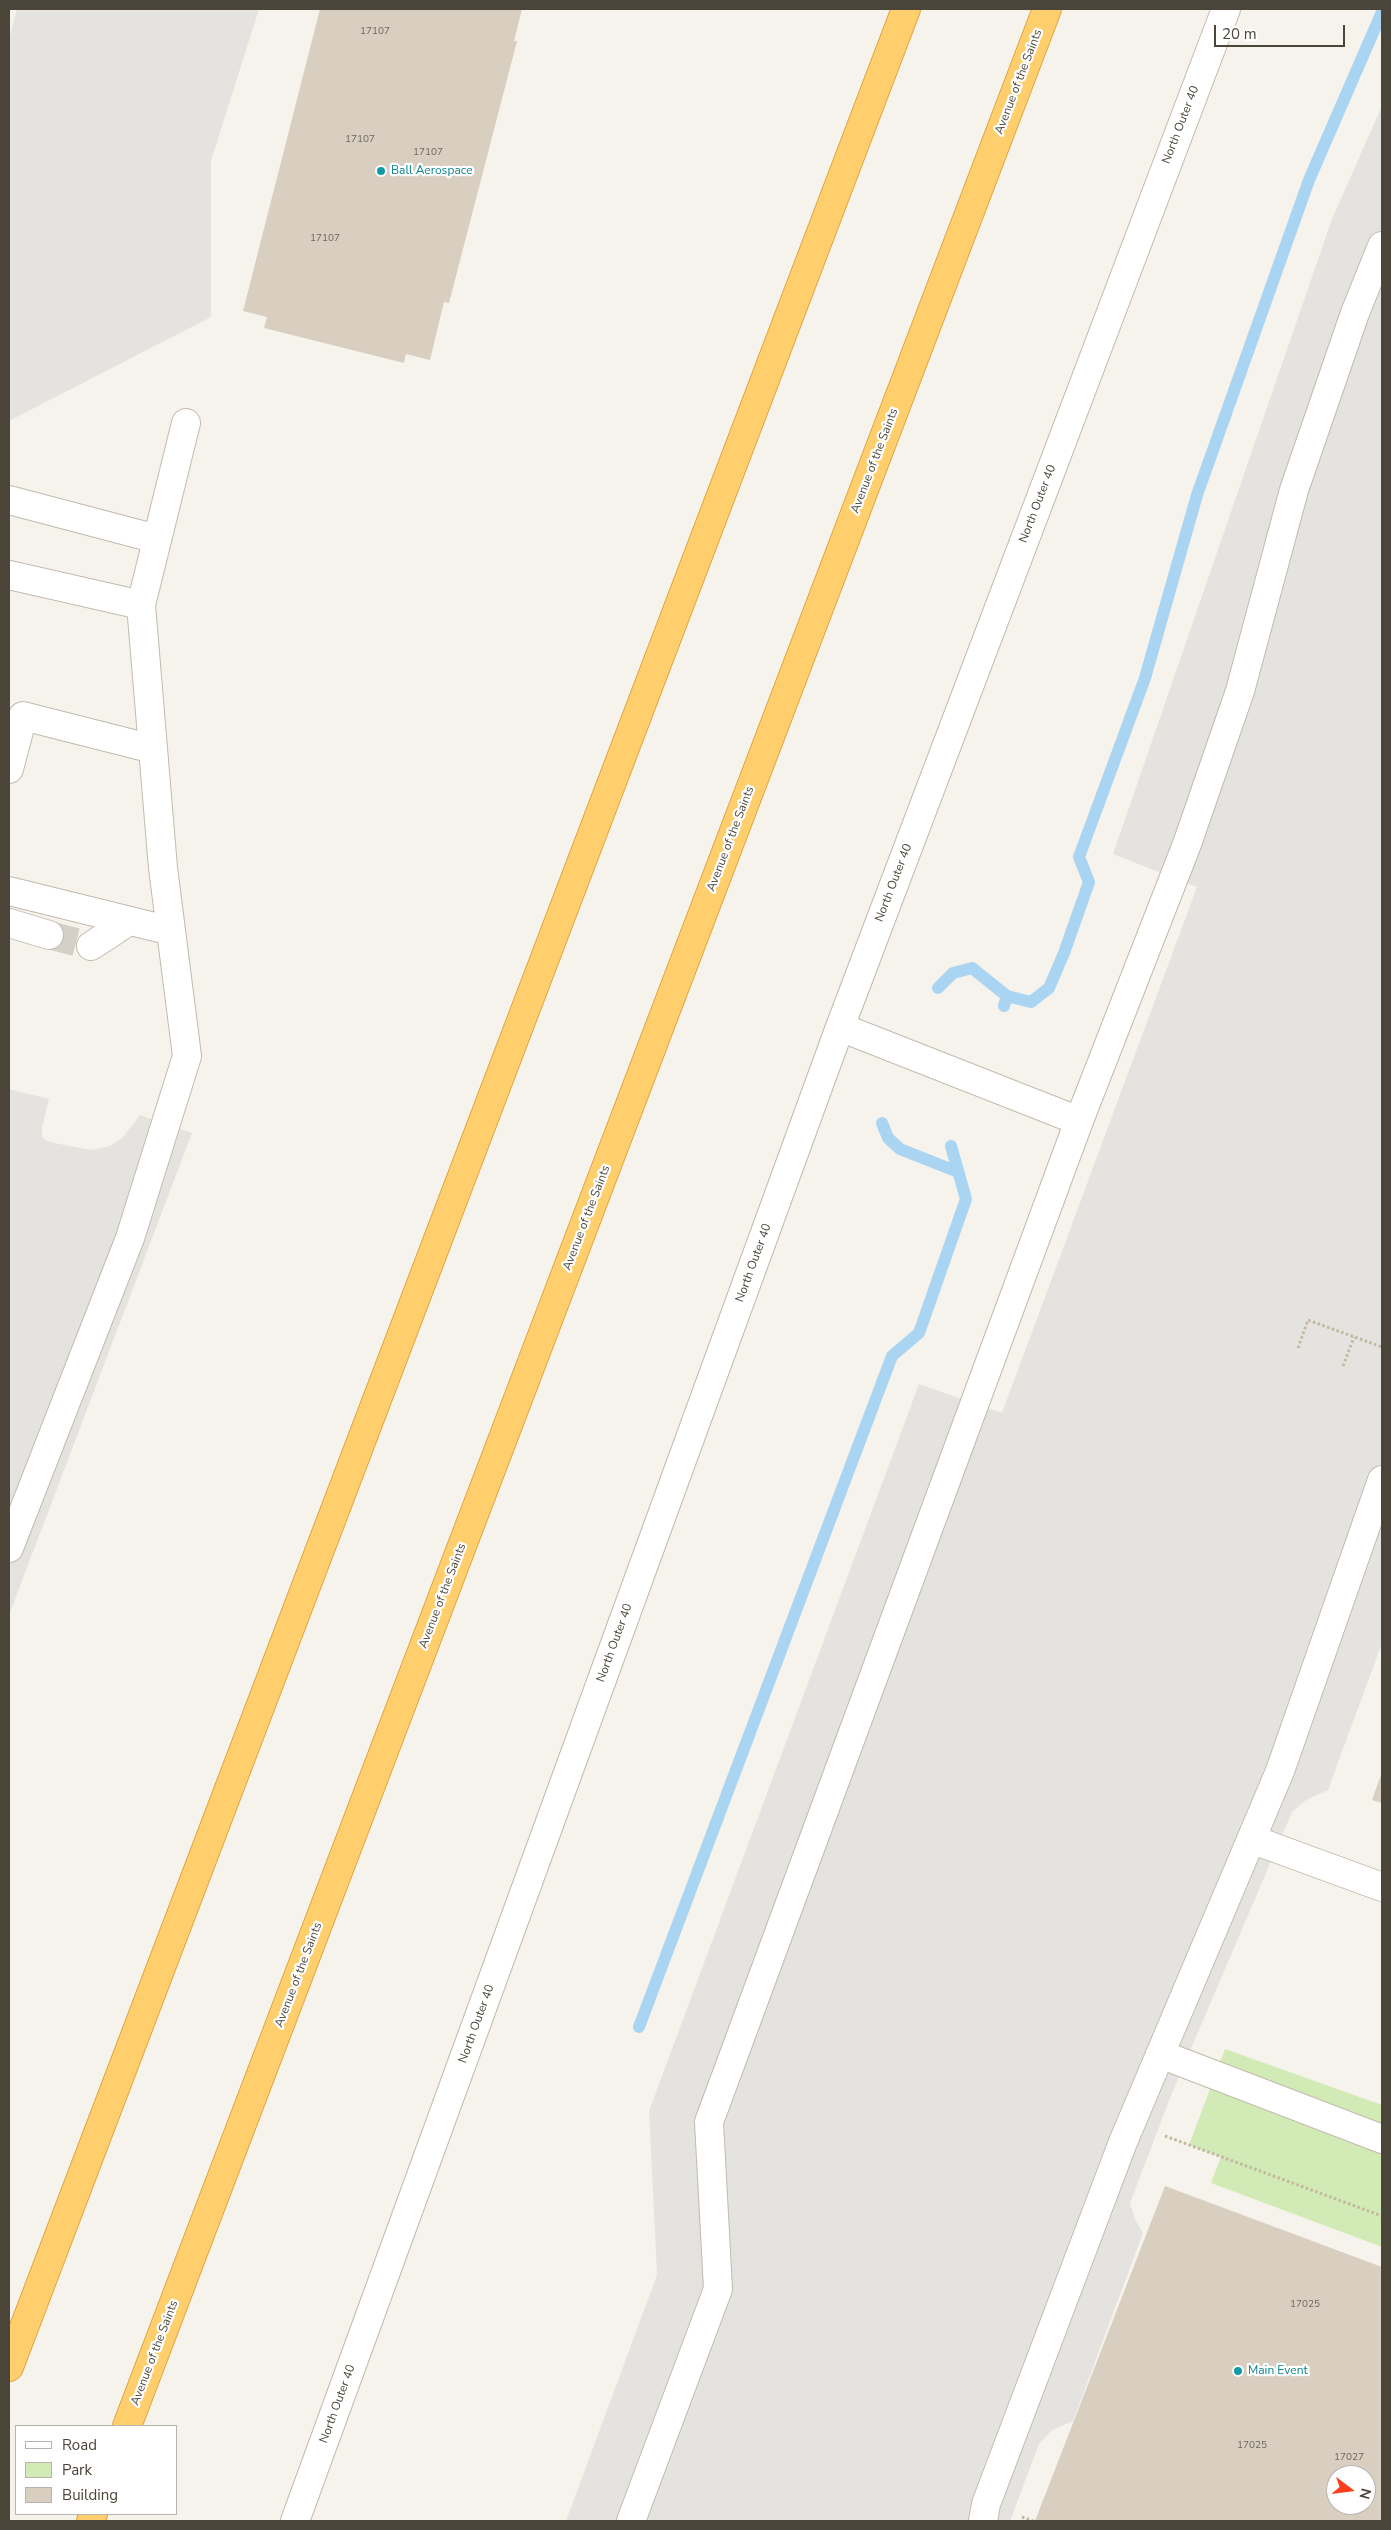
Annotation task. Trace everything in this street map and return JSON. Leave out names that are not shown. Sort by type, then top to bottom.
[{"type":"highway","points":[[9,2367],[906,9]]},
{"type":"highway","name":"Avenue of the Saints","points":[[127,2425],[1047,9]]},
{"type":"street","name":"North Outer 40","points":[[295,2521],[840,1027],[1226,9]]},
{"type":"street","points":[[632,2521],[718,2289],[709,2122],[1079,1121],[1187,844],[1240,691],[1294,490],[1355,312],[1382,246]]},
{"type":"street","points":[[9,1548],[130,1238],[187,1056],[171,931],[141,605],[186,423]]},
{"type":"street","points":[[9,500],[157,539]]},
{"type":"street","points":[[9,575],[141,605]]},
{"type":"street","points":[[9,769],[23,716],[153,749]]},
{"type":"street","points":[[9,891],[171,931]]},
{"type":"street","points":[[91,946],[129,921]]},
{"type":"street","points":[[9,923],[49,934]]},
{"type":"street","points":[[840,1027],[1079,1121]]},
{"type":"street","points":[[984,2521],[986,2504],[1130,2124],[1280,1771],[1382,1480]]},
{"type":"street","points":[[1251,1839],[1382,1887]]},
{"type":"street","points":[[1160,2054],[1382,2140]]},
{"type":"path","points":[[1298,1348],[1308,1320],[1382,1347]]},
{"type":"path","points":[[1343,1366],[1354,1337]]},
{"type":"path","points":[[1130,2124],[1382,2216]]},
{"type":"green space","points":[[1225,2049],[1382,2105],[1382,2247],[1211,2183],[1221,2157],[1189,2145]]},
{"type":"shaded area","points":[[17,9],[259,9],[211,161],[211,317],[9,421],[9,40]]},
{"type":"shaded area","points":[[1382,106],[1382,1643],[1328,1790],[1306,1800],[1292,1812],[1170,2098],[1130,2203],[1135,2219],[1143,2233],[1073,2421],[1052,2430],[1039,2444],[1010,2521],[566,2521],[657,2275],[649,2111],[919,1384],[1002,1413],[1197,887],[1113,854],[1332,219]]},
{"type":"shaded area","points":[[9,1089],[49,1099],[42,1136],[45,1140],[54,1143],[92,1150],[110,1146],[123,1137],[140,1115],[192,1133],[9,1615]]},
{"type":"building","name":"Ball Aerospace","points":[[320,9],[522,9],[514,41],[517,41],[449,303],[444,302],[430,360],[406,354],[404,363],[264,328],[267,317],[243,311]]},
{"type":"building","points":[[1382,1772],[1382,1803],[1372,1800]]},
{"type":"building","name":"Main Event","points":[[1165,2186],[1382,2267],[1382,2521],[1035,2521]]},
{"type":"waterway","points":[[1004,1006],[1007,996],[1031,1002],[1049,988],[1064,953],[1089,882],[1079,857],[1145,678],[1197,495],[1309,180],[1382,12]]},
{"type":"waterway","points":[[938,988],[953,973],[972,968],[1007,996]]},
{"type":"waterway","points":[[882,1123],[888,1138],[900,1149],[958,1172]]},
{"type":"waterway","points":[[639,2027],[892,1356],[919,1333],[966,1199],[951,1146]]},
{"type":"tunnel","points":[[49,935],[91,946]]},
{"type":"place","name":"Ball Aerospace","points":[[381,171]]},
{"type":"place","name":"Main Event","points":[[1238,2371]]}]
